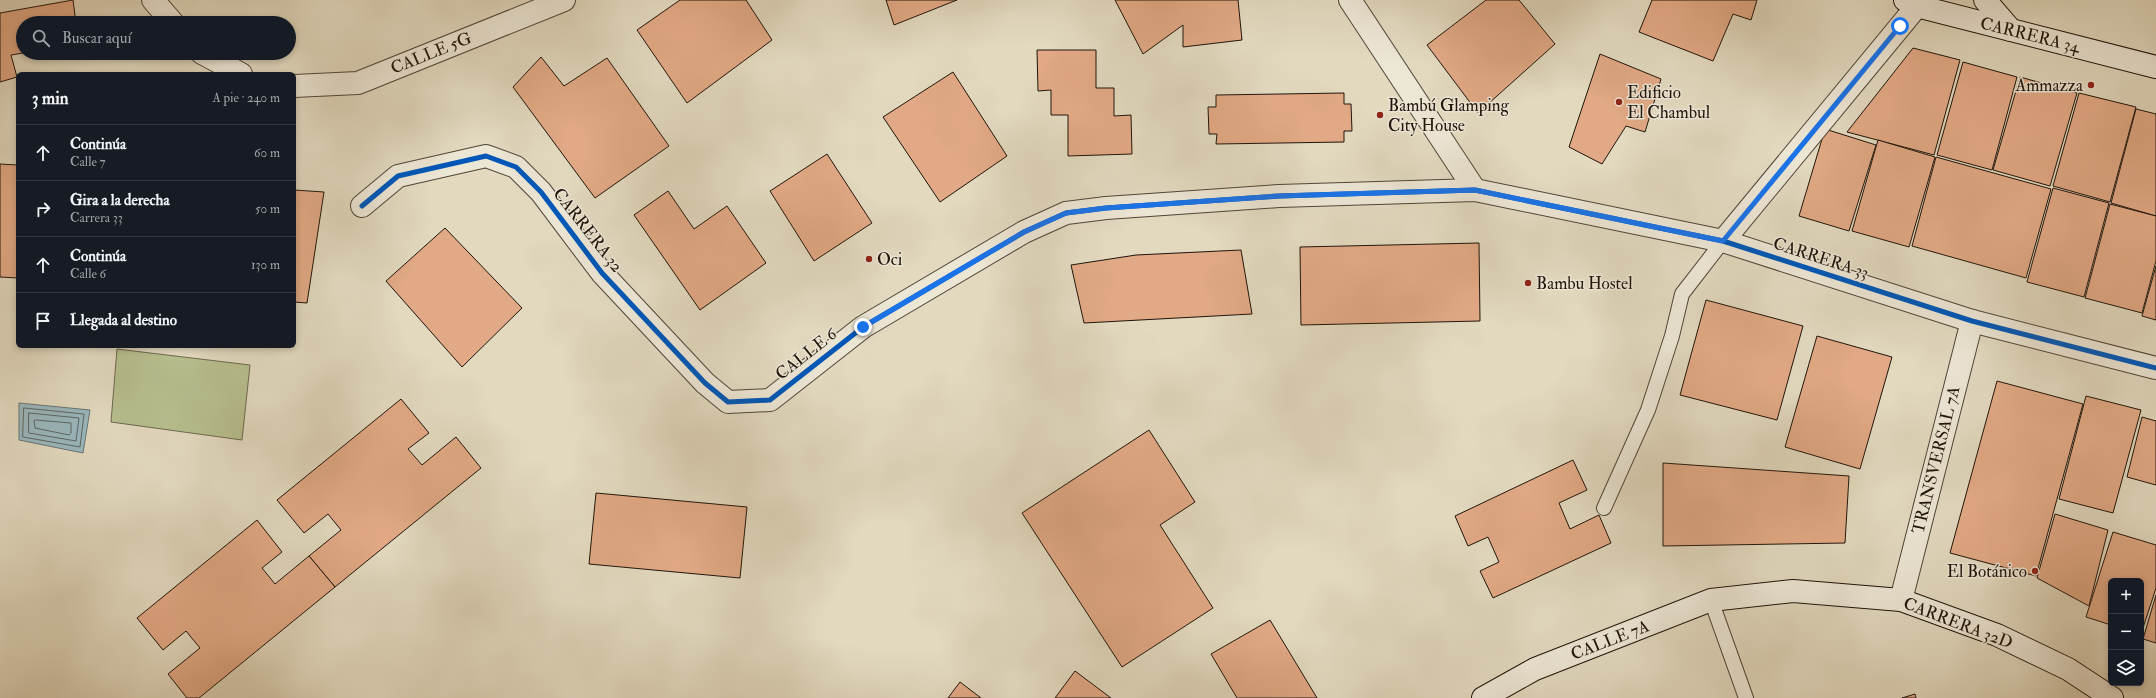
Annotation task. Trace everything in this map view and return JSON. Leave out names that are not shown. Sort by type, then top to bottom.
[{"type":"street","points":[[153,0],[167,16]]},
{"type":"street","name":"CALLE 5G","points":[[296,86],[358,83],[564,0]]},
{"type":"street","points":[[1350,0],[1475,190]]},
{"type":"street","points":[[1985,0],[2010,30]]},
{"type":"street","points":[[1723,241],[1915,2]]},
{"type":"street","name":"CARRERA 34","points":[[1915,2],[2010,30],[2156,67]]},
{"type":"street","points":[[215,60],[237,72]]},
{"type":"street","name":"CARRERA 32","points":[[362,206],[398,176],[486,156],[516,167],[541,192],[602,273],[705,382],[728,402],[770,400]]},
{"type":"street","name":"CARRERA 33","points":[[1475,190],[1723,241],[1972,321],[2156,368]]},
{"type":"street","name":"CALLE 6","points":[[770,400],[863,327],[1024,232],[1066,213],[1106,208],[1279,196],[1475,190]]},
{"type":"street","name":"TRANSVERSAL 7A","points":[[1901,600],[1972,321]]},
{"type":"street","name":"CARRERA 32D","points":[[1742,598],[1793,591],[1901,600],[1997,636],[2068,669],[2112,698]]},
{"type":"street","name":"CALLE 7A","points":[[1483,698],[1535,669],[1711,600],[1742,598]]},
{"type":"lane","points":[[1604,508],[1648,410],[1672,336],[1682,294],[1723,241]]},
{"type":"lane","points":[[1711,600],[1746,698]]},
{"type":"green space","points":[[117,349],[250,365],[242,440],[111,422]]},
{"type":"water","points":[[19,403],[90,410],[83,453],[19,440]]},
{"type":"building","points":[[73,0],[75,16],[16,16],[16,54],[11,55],[16,77],[0,82],[0,13]]},
{"type":"building","points":[[680,0],[746,0],[772,40],[687,103],[637,30]]},
{"type":"building","points":[[886,0],[957,0],[894,25]]},
{"type":"building","points":[[1115,0],[1238,0],[1242,40],[1183,47],[1183,25],[1143,54]]},
{"type":"building","points":[[1486,0],[1519,0],[1555,44],[1478,113],[1427,45]]},
{"type":"building","points":[[1652,0],[1757,0],[1751,20],[1733,14],[1713,61],[1639,32]]},
{"type":"building","points":[[1913,48],[1960,60],[1934,155],[1847,132]]},
{"type":"building","points":[[1037,50],[1096,50],[1096,88],[1114,88],[1114,116],[1131,115],[1132,154],[1068,156],[1068,115],[1051,115],[1051,90],[1038,91]]},
{"type":"building","name":"Edificio El Chambul","points":[[1600,54],[1661,79],[1645,132],[1626,126],[1602,164],[1569,147]]},
{"type":"building","points":[[541,57],[564,86],[607,58],[669,146],[595,198],[513,87]]},
{"type":"building","points":[[1963,62],[2017,77],[1992,170],[1937,155]]},
{"type":"building","points":[[953,72],[1007,156],[940,202],[883,117]]},
{"type":"building","points":[[2020,77],[2077,93],[2050,186],[1993,170]]},
{"type":"building","points":[[1344,93],[1344,104],[1351,104],[1352,131],[1344,131],[1344,142],[1216,144],[1217,134],[1209,134],[1208,107],[1216,107],[1216,95]]},
{"type":"building","points":[[2079,93],[2136,107],[2110,202],[2053,186]]},
{"type":"building","points":[[2136,109],[2156,114],[2156,216],[2111,203]]},
{"type":"building","points":[[1825,129],[1876,145],[1849,231],[1799,216]]},
{"type":"building","points":[[1878,140],[1935,157],[1909,247],[1852,231]]},
{"type":"building","points":[[827,154],[872,223],[814,261],[770,191]]},
{"type":"building","points":[[1936,157],[2051,189],[2026,278],[1912,246]]},
{"type":"building","points":[[0,164],[16,165],[16,278],[0,277]]},
{"type":"building","points":[[2053,188],[2109,203],[2084,297],[2027,282]]},
{"type":"building","points":[[296,190],[324,192],[307,303],[296,302]]},
{"type":"building","points":[[668,191],[694,229],[727,206],[766,263],[700,310],[634,215]]},
{"type":"building","points":[[2110,204],[2156,216],[2156,261],[2142,313],[2085,298]]},
{"type":"building","points":[[445,228],[522,308],[462,367],[386,281]]},
{"type":"building","points":[[1479,243],[1480,321],[1301,325],[1300,247]]},
{"type":"building","points":[[1241,250],[1252,314],[1084,323],[1071,265],[1136,255]]},
{"type":"building","points":[[2156,266],[2156,320],[2142,316]]},
{"type":"building","points":[[1706,300],[1803,326],[1777,420],[1680,395]]},
{"type":"building","points":[[1817,336],[1892,357],[1860,469],[1785,447]]},
{"type":"building","points":[[1997,381],[2083,404],[2036,576],[1950,553]]},
{"type":"building","points":[[2086,396],[2141,410],[2113,513],[2059,499]]},
{"type":"building","points":[[401,399],[429,433],[408,449],[422,465],[456,437],[481,468],[335,587],[309,556],[341,530],[328,514],[304,533],[277,500]]},
{"type":"building","points":[[2142,417],[2156,421],[2156,485],[2127,477]]},
{"type":"building","points":[[1149,430],[1195,502],[1160,525],[1213,608],[1122,667],[1022,513]]},
{"type":"building","points":[[1573,460],[1587,490],[1559,503],[1570,529],[1599,515],[1611,543],[1493,598],[1480,571],[1499,562],[1488,537],[1468,546],[1455,516]]},
{"type":"building","points":[[1663,463],[1849,476],[1845,543],[1663,546]]},
{"type":"building","points":[[596,493],[747,507],[740,578],[589,564]]},
{"type":"building","points":[[2055,514],[2108,530],[2089,606],[2037,578]]},
{"type":"building","points":[[257,520],[282,552],[262,568],[275,584],[309,556],[335,587],[199,698],[187,698],[168,674],[200,648],[186,631],[163,650],[137,618]]},
{"type":"building","points":[[2113,532],[2156,545],[2156,588],[2144,625],[2144,578],[2108,578],[2108,624],[2086,617]]},
{"type":"building","points":[[2156,595],[2156,643],[2144,639]]},
{"type":"building","points":[[1270,620],[1317,698],[1237,698],[1211,654]]},
{"type":"building","points":[[1075,671],[1111,698],[1055,698]]},
{"type":"building","points":[[960,682],[981,698],[948,698]]},
{"type":"building","points":[[1915,694],[1916,698],[1902,698]]},
{"type":"cycle path","points":[[362,206],[398,176],[486,156],[516,167],[541,192],[602,273],[705,383],[728,402],[770,400],[863,327],[1024,232],[1066,213],[1106,208],[1279,196],[1475,190],[1723,241],[1972,321],[2156,368]]},
{"type":"place","name":"Ammazza","points":[[2091,85]]},
{"type":"place","name":"Edificio El Chambul","points":[[1619,102]]},
{"type":"place","name":"Bambú Glamping City House","points":[[1380,115]]},
{"type":"place","name":"Oci","points":[[869,259]]},
{"type":"place","name":"Bambu Hostel","points":[[1528,283]]},
{"type":"place","name":"El Botánico","points":[[2035,571]]},
{"type":"route","points":[[863,327],[1024,232],[1066,213],[1106,208],[1279,196],[1475,190],[1723,241],[1900,26]]}]
